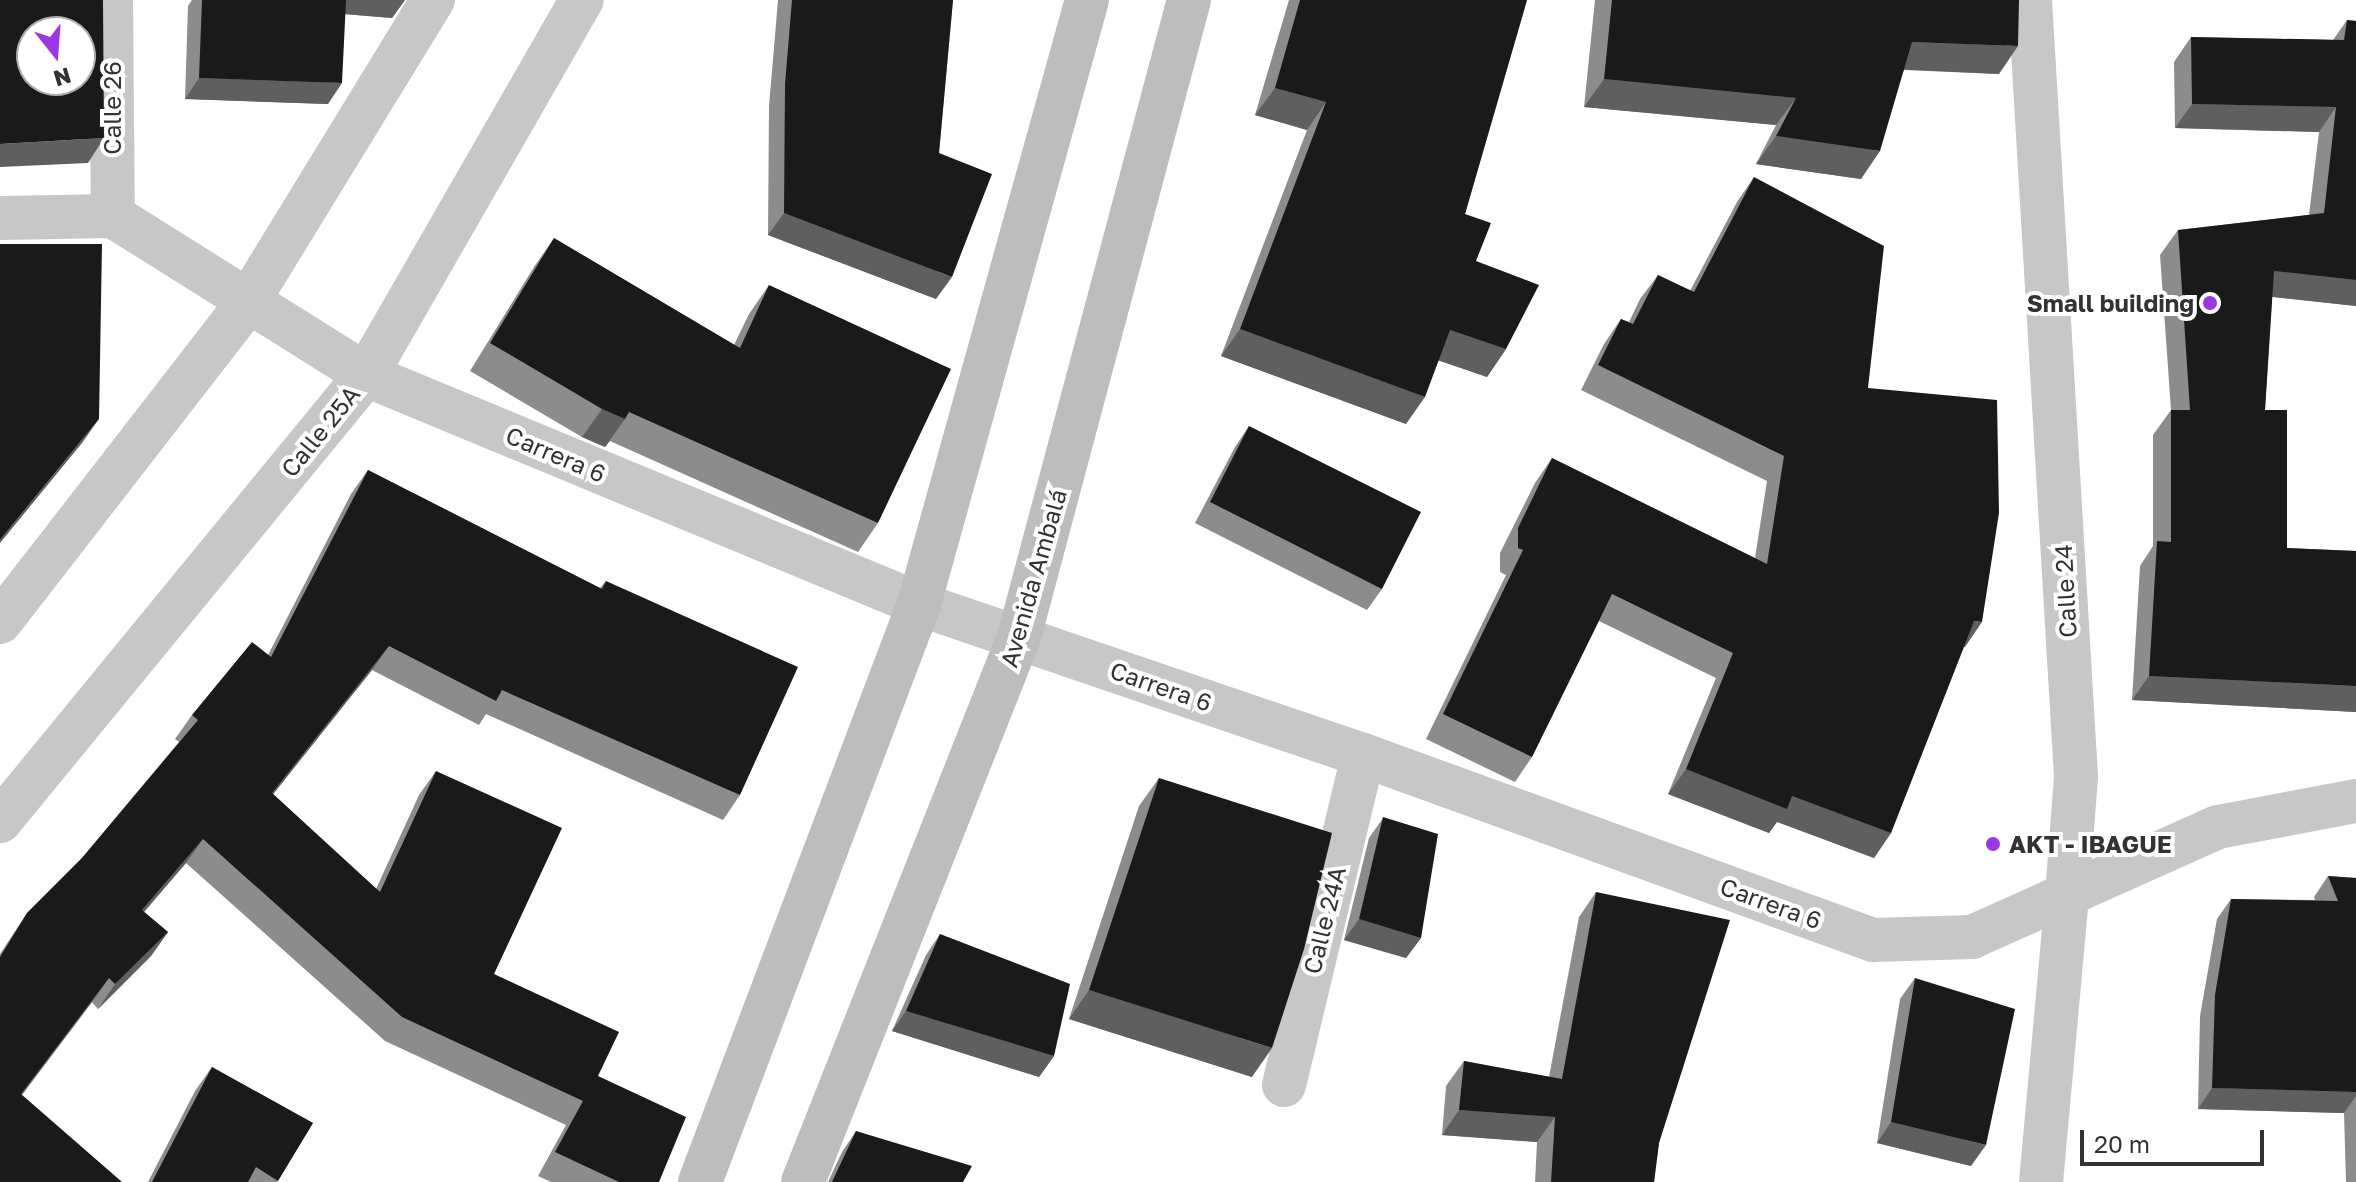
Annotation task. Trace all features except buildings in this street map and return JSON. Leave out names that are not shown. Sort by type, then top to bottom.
[{"type":"main road","points":[[700,1182],[919,604],[1087,0]]},
{"type":"main road","name":"Avenida Ambalá","points":[[803,1182],[1019,637],[1189,0]]},
{"type":"street","name":"Calle 26","points":[[111,0],[113,216]]},
{"type":"street","points":[[0,622],[247,303],[433,0]]},
{"type":"street","name":"Calle 25A","points":[[0,821],[366,375],[582,0]]},
{"type":"street","name":"Calle 24","points":[[2030,0],[2076,777],[2041,1182]]},
{"type":"street","points":[[0,218],[113,216]]},
{"type":"street","name":"Carrera 6","points":[[113,216],[366,375],[919,604],[1363,755],[1873,940],[1972,937],[2218,827],[2356,801]]},
{"type":"street","name":"Calle 24A","points":[[1284,1085],[1363,755]]},
{"type":"place","name":"Small building","points":[[2210,303]]},
{"type":"place","name":"AKT - IBAGUE","points":[[1993,844]]}]
